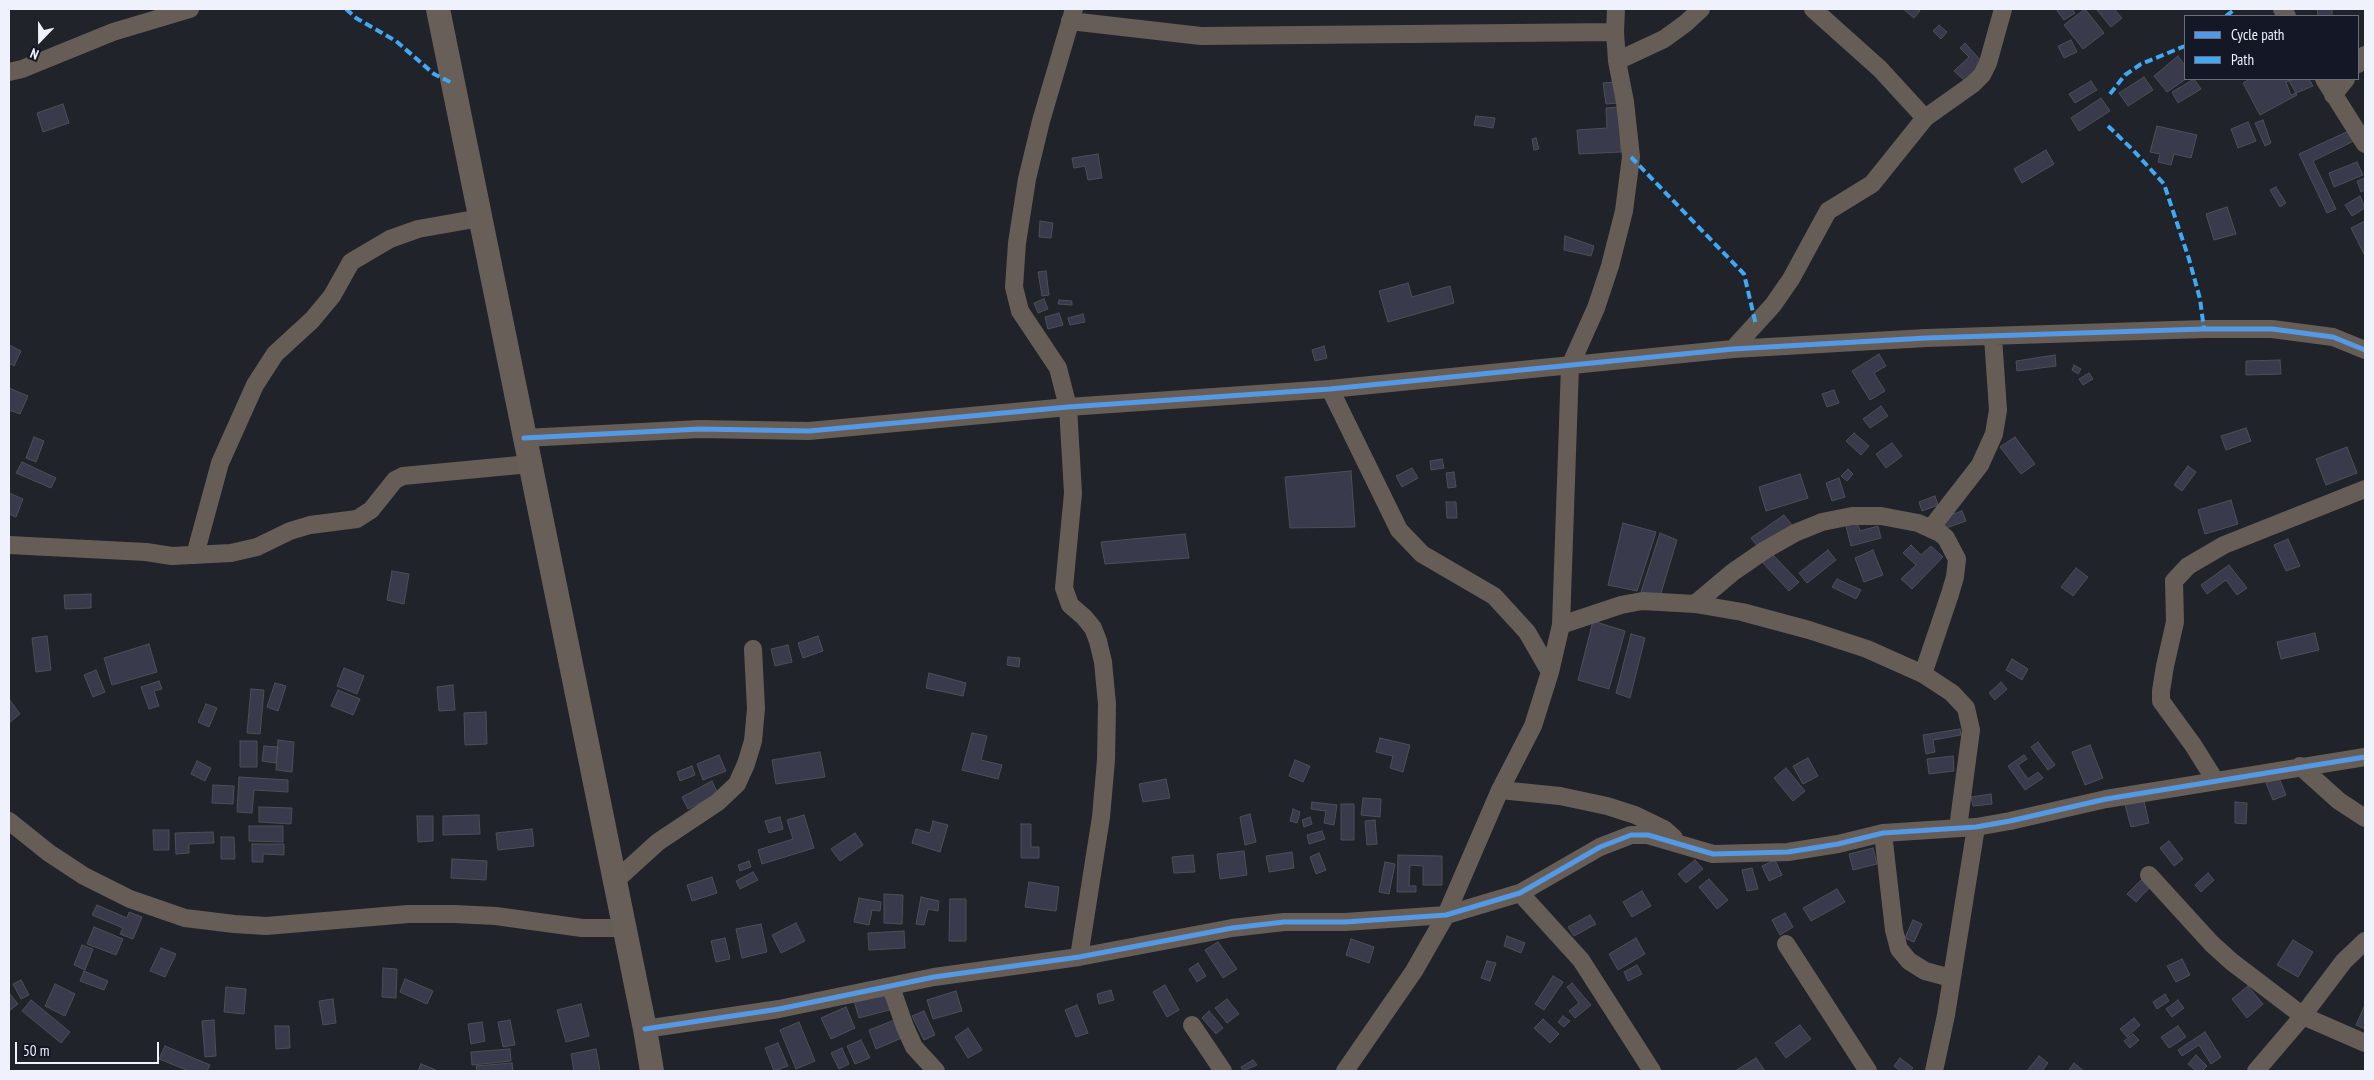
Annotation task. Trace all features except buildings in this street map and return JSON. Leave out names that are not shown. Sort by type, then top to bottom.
[{"type":"main road","points":[[438,9],[652,1071]]},
{"type":"street","points":[[9,72],[113,32],[190,9]]},
{"type":"street","points":[[1345,1071],[1414,972],[1446,914],[1500,790],[1532,726],[1550,672],[1560,625],[1570,366],[1596,308],[1610,266],[1624,211],[1631,157],[1625,102],[1617,61],[1616,9]]},
{"type":"street","points":[[1617,61],[1664,38],[1686,23],[1701,9]]},
{"type":"street","points":[[1813,9],[1880,69],[1924,118]]},
{"type":"street","points":[[1734,349],[1773,305],[1787,286],[1828,211],[1872,184],[1924,118],[1973,84],[1985,70],[2003,9]]},
{"type":"street","points":[[1079,957],[1101,817],[1106,760],[1107,704],[1103,662],[1098,641],[1092,628],[1084,616],[1070,605],[1064,588],[1073,493],[1068,407],[1058,368],[1020,312],[1014,287],[1017,243],[1027,179],[1072,15],[1201,36],[1615,32]]},
{"type":"street","points":[[2325,80],[2365,144]]},
{"type":"street","points":[[2333,95],[2345,80]]},
{"type":"street","points":[[195,555],[220,463],[255,385],[275,354],[312,320],[332,296],[351,262],[397,236],[418,229],[480,218]]},
{"type":"street","points":[[524,438],[700,430],[809,431],[1068,407],[1330,389],[1734,349],[1993,336],[2204,329],[2272,329],[2332,337],[2365,350]]},
{"type":"street","points":[[1931,528],[1975,472],[1988,450],[1994,434],[1998,410],[1993,336]]},
{"type":"street","points":[[1330,389],[1399,530],[1422,554],[1494,596],[1527,632],[1550,672]]},
{"type":"street","points":[[9,545],[137,552],[172,556],[231,553],[257,547],[290,531],[310,525],[357,519],[372,510],[390,485],[403,476],[530,464]]},
{"type":"street","points":[[2214,780],[2193,745],[2161,701],[2162,683],[2175,622],[2174,581],[2188,566],[2224,545],[2365,490]]},
{"type":"street","points":[[1695,604],[1733,572],[1795,533],[1822,522],[1852,516],[1900,518],[1931,528],[1946,538],[1957,559],[1955,577],[1950,594],[1923,674]]},
{"type":"street","points":[[1560,625],[1621,605],[1642,601],[1695,604],[1742,612],[1809,630],[1867,649],[1923,674],[1952,693],[1966,708],[1971,730],[1967,827],[1951,978],[1942,1040],[1934,1071]]},
{"type":"street","points":[[614,882],[658,842],[718,802],[737,784],[753,741],[756,709],[753,649]]},
{"type":"street","points":[[645,1029],[779,1009],[934,978],[1079,957],[1185,936],[1284,922],[1345,922],[1446,914],[1520,893],[1606,844],[1631,835],[1648,836],[1713,854],[1770,854],[1838,844],[1883,833],[2010,822],[2106,799],[2300,766],[2365,757]]},
{"type":"street","points":[[2300,766],[2339,801],[2365,818]]},
{"type":"street","points":[[1500,790],[1560,796],[1607,806],[1635,815],[1664,829],[1684,846]]},
{"type":"street","points":[[10,824],[84,876],[130,900],[185,918],[266,926],[408,914],[454,914],[496,916],[582,928],[624,928]]},
{"type":"street","points":[[1883,833],[1894,930],[1899,949],[1909,961],[1926,971],[1951,978]]},
{"type":"street","points":[[2149,875],[2212,944],[2232,962],[2303,1016],[2365,1044]]},
{"type":"street","points":[[1520,893],[1580,960],[1652,1071]]},
{"type":"street","points":[[2256,1071],[2303,1016],[2344,961],[2365,941]]},
{"type":"street","points":[[1786,944],[1868,1071]]},
{"type":"street","points":[[891,986],[904,1028],[914,1047],[936,1071]]},
{"type":"street","points":[[1192,1025],[1223,1071]]},
{"type":"marked path","points":[[346,9],[356,18],[396,41],[434,74],[452,83]]},
{"type":"marked path","points":[[2227,15],[2235,9]]},
{"type":"marked path","points":[[2110,94],[2125,75],[2141,64],[2184,46]]},
{"type":"marked path","points":[[2108,126],[2164,184],[2189,259],[2200,299],[2204,329]]},
{"type":"marked path","points":[[1631,157],[1744,274],[1756,325]]},
{"type":"cycle path","points":[[524,438],[700,429],[809,431],[1068,407],[1330,389],[1733,349],[1926,338],[2204,329],[2272,329],[2333,337],[2365,350]]},
{"type":"cycle path","points":[[645,1029],[779,1009],[934,977],[1079,957],[1232,928],[1284,922],[1345,922],[1446,915],[1520,893],[1600,847],[1631,835],[1648,835],[1713,854],[1788,852],[1838,844],[1883,833],[1976,827],[2106,799],[2365,757]]}]
